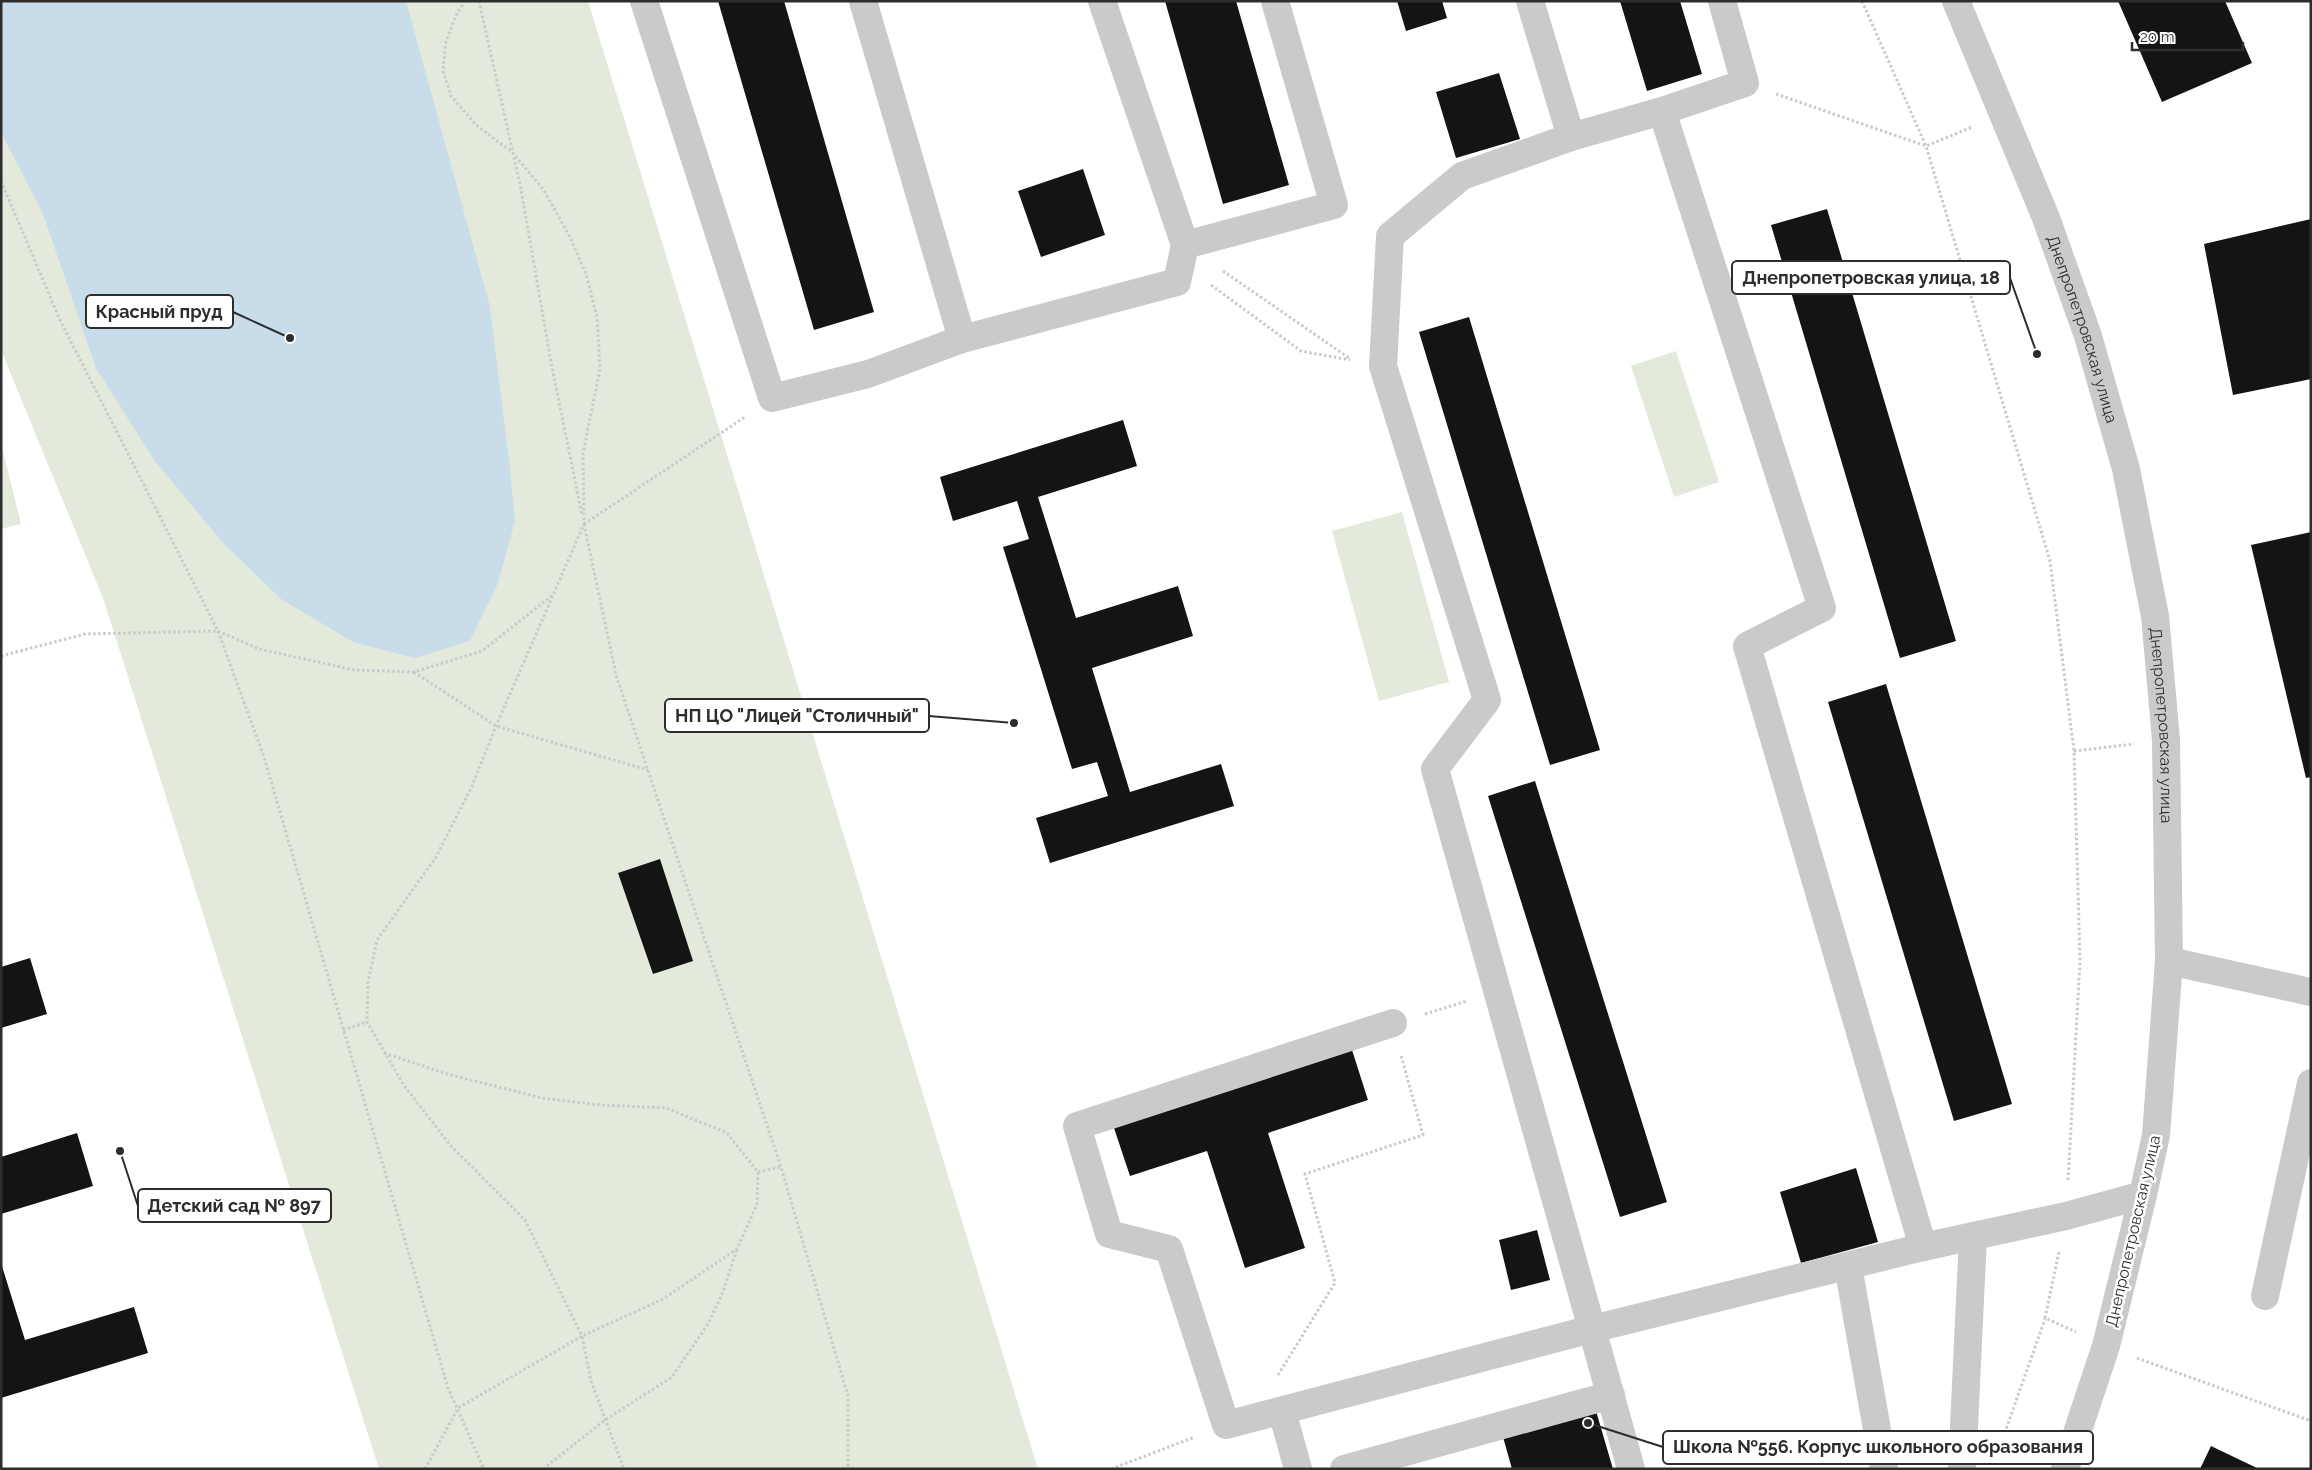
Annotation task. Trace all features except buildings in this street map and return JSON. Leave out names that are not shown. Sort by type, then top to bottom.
[{"type":"street","points":[[644,1],[772,398],[868,374],[962,339],[1177,282],[1183,255],[1102,1]]},
{"type":"street","points":[[863,1],[962,339]]},
{"type":"street","points":[[1183,255],[1334,205],[1275,1]]},
{"type":"street","points":[[1530,1],[1571,137]]},
{"type":"street","points":[[1631,1469],[1435,769],[1487,700],[1383,366],[1390,236],[1462,176],[1571,137],[1662,111],[1745,83],[1722,1]]},
{"type":"street","name":"Днепропетровская улица","points":[[1956,1],[2046,218],[2088,336],[2126,470],[2155,616],[2166,740],[2169,961],[2156,1135],[2106,1346],[2065,1469]]},
{"type":"street","points":[[1662,111],[1822,608],[1747,646],[1923,1247]]},
{"type":"street","points":[[2169,961],[2311,992]]},
{"type":"street","points":[[1393,1023],[1077,1126],[1109,1234],[1169,1249],[1226,1425],[1592,1329],[1923,1247],[2066,1216],[2143,1195]]},
{"type":"street","points":[[2266,1296],[2311,1083]]},
{"type":"street","points":[[1962,1469],[1972,1236]]},
{"type":"street","points":[[1848,1266],[1884,1469]]},
{"type":"street","points":[[1344,1469],[1611,1395]]},
{"type":"street","points":[[1282,1411],[1298,1469]]},
{"type":"path","points":[[465,1],[457,13],[446,41],[443,71],[451,96],[476,126],[512,152],[543,188],[570,235],[586,274],[597,317],[600,369],[583,453],[584,524],[496,726],[472,786],[436,857],[377,940],[368,982],[367,1022],[383,1053],[403,1084],[450,1145],[525,1220],[582,1336],[591,1381],[624,1469]]},
{"type":"path","points":[[479,1],[521,188],[551,362],[616,675],[781,1167],[848,1396],[848,1469]]},
{"type":"path","points":[[1862,1],[1926,146],[2050,561],[2074,751],[2080,961],[2066,1216],[2045,1318],[1998,1453]]},
{"type":"path","points":[[1745,83],[1926,146]]},
{"type":"path","points":[[1,181],[60,320],[218,631],[264,757],[448,1388],[484,1469]]},
{"type":"path","points":[[1183,255],[1353,360],[1301,351],[1183,255]]},
{"type":"path","points":[[584,524],[772,398]]},
{"type":"path","points":[[1,656],[85,634],[218,631],[259,649],[354,670],[414,672],[482,651],[554,593]]},
{"type":"path","points":[[414,672],[496,726],[648,770]]},
{"type":"path","points":[[1277,1376],[1335,1283],[1305,1174],[1423,1135],[1393,1023],[1498,992]]},
{"type":"path","points":[[343,1030],[367,1022]]},
{"type":"path","points":[[383,1053],[447,1074],[542,1098],[601,1106],[666,1108],[727,1132],[758,1172],[758,1204],[737,1249],[723,1292],[708,1324],[672,1377],[605,1420],[542,1469]]},
{"type":"path","points":[[758,1172],[781,1167]]},
{"type":"path","points":[[425,1469],[458,1408],[582,1336],[663,1299],[737,1249]]},
{"type":"path","points":[[2045,1318],[2106,1346],[2311,1421]]},
{"type":"path","points":[[1111,1469],[1226,1425]]},
{"type":"green space","points":[[1,1],[588,1],[1038,1469],[379,1469],[103,598],[1,350]]},
{"type":"green space","points":[[1676,351],[1719,482],[1674,497],[1631,366]]},
{"type":"green space","points":[[1,443],[21,524],[1,529]]},
{"type":"green space","points":[[1402,512],[1449,682],[1379,701],[1332,531]]},
{"type":"water","points":[[1,1],[406,1],[490,307],[509,460],[515,521],[498,583],[470,641],[415,658],[353,642],[281,599],[223,543],[154,460],[96,368],[43,214],[1,132]]},
{"type":"place","name":"Красный пруд","points":[[290,338]]},
{"type":"place","name":"Днепропетровская улица, 18","points":[[2037,354]]},
{"type":"place","name":"НП ЦО \"Лицей \"Столичный\"","points":[[1014,723]]},
{"type":"place","name":"Детский сад № 897","points":[[120,1151]]},
{"type":"place","name":"Школа №556. Корпус школьного образования","points":[[1588,1423]]}]
